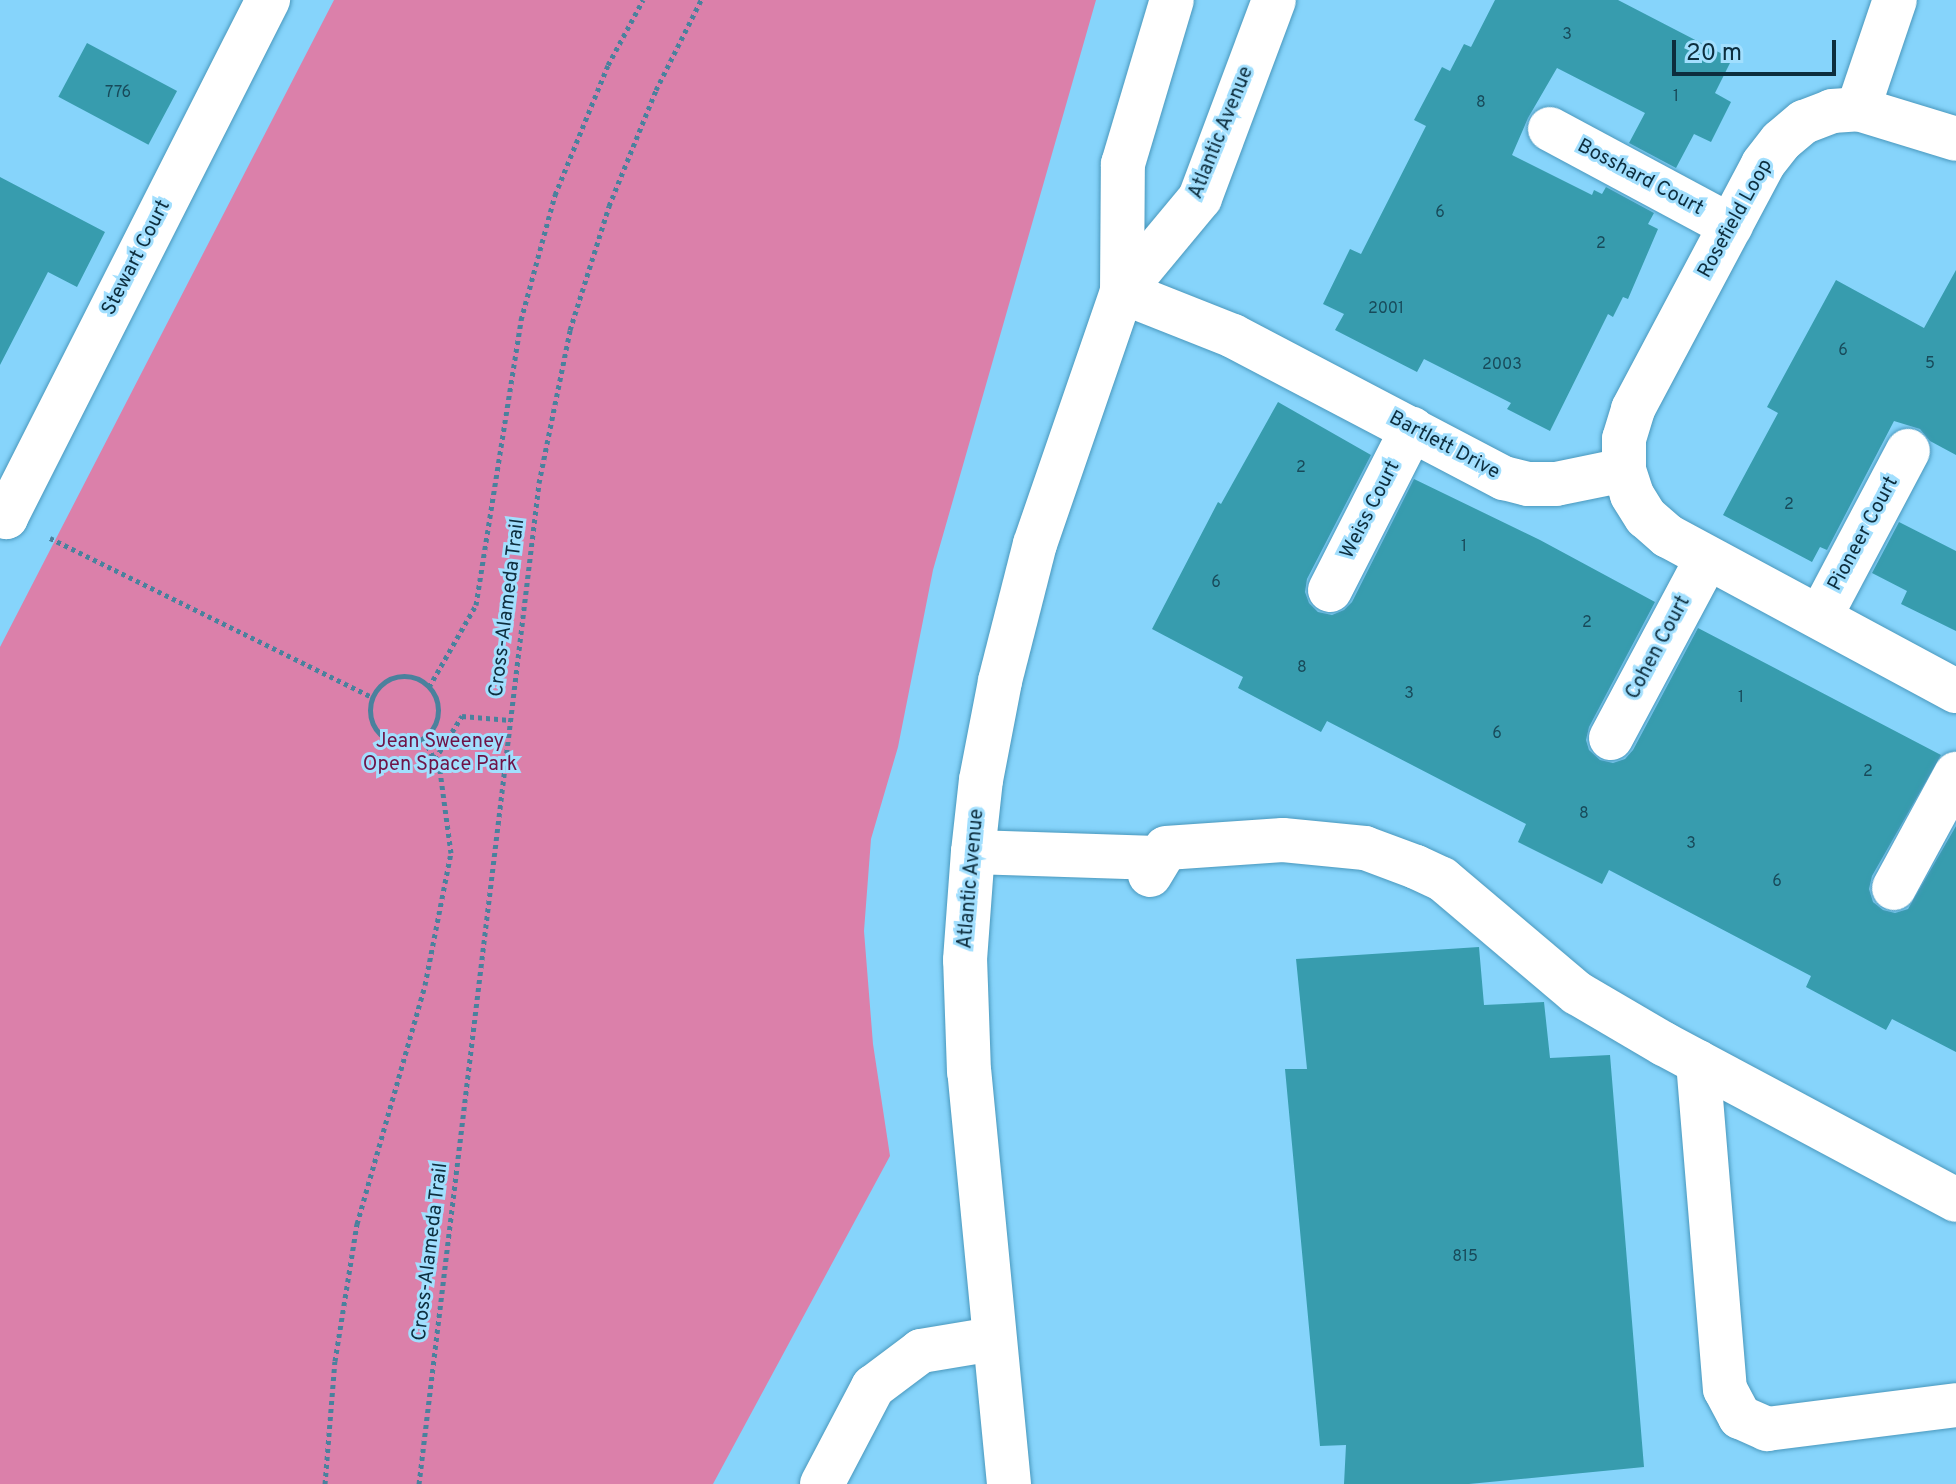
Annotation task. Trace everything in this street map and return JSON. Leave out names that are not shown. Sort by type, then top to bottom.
[{"type":"street","name":"Stewart Court","points":[[3,515],[268,0]]},
{"type":"street","name":"Atlantic Avenue","points":[[1009,1484],[969,1058],[965,960],[973,852],[981,780],[1000,681],[1035,544],[1122,292],[1123,164],[1172,0]]},
{"type":"street","name":"Atlantic Avenue","points":[[1122,292],[1200,198],[1274,0]]},
{"type":"street","points":[[1858,109],[1895,0]]},
{"type":"street","name":"Rosefield Loop","points":[[1624,470],[1624,439],[1633,409],[1763,164],[1781,141],[1804,122],[1832,111],[1858,109],[1956,139]]},
{"type":"street","name":"Bosshard Court","points":[[1550,129],[1731,226]]},
{"type":"street","name":"Bartlett Drive","points":[[1122,292],[1233,336],[1504,478],[1528,484],[1556,484],[1624,470]]},
{"type":"street","name":"Weiss Court","points":[[1330,590],[1412,429]]},
{"type":"street","name":"Pioneer Court","points":[[1820,617],[1908,451]]},
{"type":"street","points":[[1624,470],[1632,495],[1646,517],[1668,536],[1956,691]]},
{"type":"street","name":"Cohen Court","points":[[1611,738],[1707,558]]},
{"type":"street","points":[[1894,888],[1956,774]]},
{"type":"street","points":[[973,852],[1154,866],[1166,848],[1283,840],[1365,848],[1442,879],[1577,993],[1698,1062],[1956,1200]]},
{"type":"street","points":[[1698,1062],[1725,1389],[1740,1417],[1767,1429],[1956,1405]]},
{"type":"street","points":[[822,1484],[873,1387],[921,1351],[993,1339]]},
{"type":"path","name":"Cross-Alameda Trail","points":[[429,687],[476,605],[521,320],[555,195],[608,65],[643,0]]},
{"type":"path","name":"Cross-Alameda Trail","points":[[419,1484],[539,483],[570,330],[609,206],[656,90],[701,0]]},
{"type":"path","points":[[3,515],[372,697]]},
{"type":"path","points":[[410,676],[429,687],[438,709],[437,720],[424,738],[403,744],[382,737],[371,719],[372,697],[387,679],[410,676]]},
{"type":"path","points":[[435,760],[462,716],[511,720]]},
{"type":"path","points":[[325,1484],[335,1361],[357,1224],[425,985],[451,853],[440,771],[424,738]]},
{"type":"green space","name":"Jean Sweeney Open Space Park","points":[[334,0],[1096,0],[933,570],[898,747],[871,839],[864,931],[873,1044],[890,1156],[713,1484],[0,1484],[0,647]]},
{"type":"building","points":[[1495,0],[1618,0],[1732,59],[1715,93],[1731,102],[1711,142],[1694,134],[1676,168],[1629,143],[1645,113],[1557,68],[1528,118],[1512,155],[1592,195],[1594,190],[1602,194],[1606,187],[1654,213],[1648,224],[1658,229],[1628,299],[1623,297],[1613,317],[1608,314],[1550,431],[1507,409],[1511,403],[1424,359],[1417,372],[1335,330],[1344,314],[1323,304],[1350,249],[1361,254],[1426,126],[1414,120],[1442,67],[1450,71],[1464,44],[1471,47]]},
{"type":"building","points":[[87,43],[177,91],[148,145],[58,97]]},
{"type":"building","points":[[0,177],[105,232],[77,287],[48,272],[0,365]]},
{"type":"building","points":[[1956,270],[1956,455],[1930,441],[1920,429],[1894,421],[1827,550],[1820,547],[1812,562],[1723,515],[1778,413],[1767,407],[1836,280],[1924,328]]},
{"type":"building","points":[[1278,402],[1371,455],[1307,579],[1305,592],[1309,603],[1318,612],[1332,615],[1352,602],[1414,479],[1540,540],[1655,602],[1589,727],[1586,740],[1589,750],[1600,760],[1613,763],[1625,759],[1633,750],[1698,628],[1941,755],[1872,876],[1869,889],[1873,902],[1883,910],[1895,913],[1908,909],[1956,826],[1956,1052],[1892,1019],[1886,1030],[1806,987],[1811,976],[1609,870],[1602,884],[1518,842],[1526,824],[1327,721],[1321,732],[1238,688],[1243,677],[1152,629],[1218,502],[1221,504]]},
{"type":"building","points":[[1899,522],[1956,551],[1956,631],[1901,604],[1907,591],[1872,573]]},
{"type":"building","points":[[1479,947],[1484,1005],[1544,1002],[1550,1058],[1610,1055],[1644,1467],[1469,1484],[1344,1484],[1346,1445],[1320,1446],[1285,1069],[1307,1069],[1296,959]]}]
